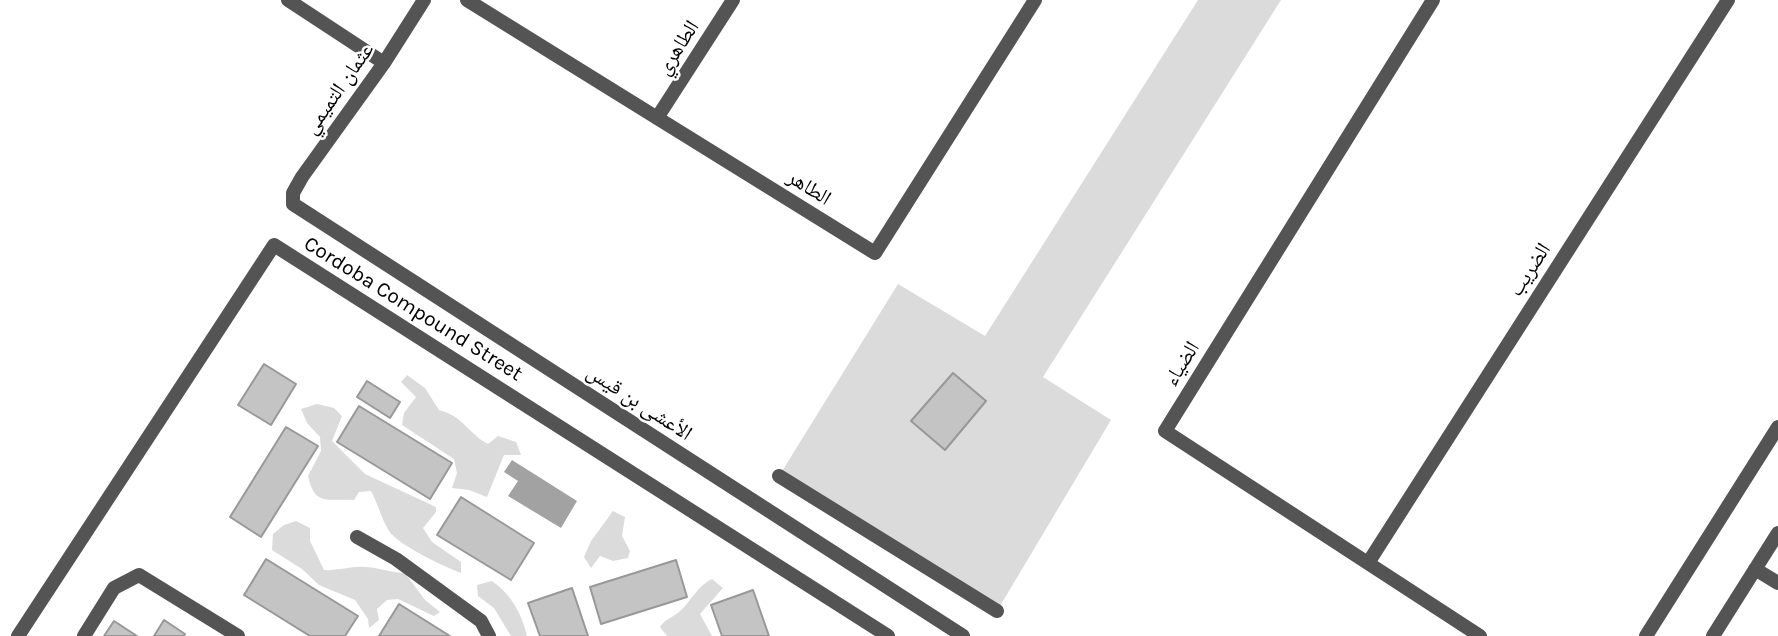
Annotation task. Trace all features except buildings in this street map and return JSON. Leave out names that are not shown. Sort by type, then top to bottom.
[{"type":"street","points":[[288,0],[384,63]]},
{"type":"street","name":"عثمان التميمي","points":[[293,204],[293,193],[302,177],[384,63],[424,0]]},
{"type":"street","name":"الطاهر","points":[[467,0],[875,253],[1035,0]]},
{"type":"street","name":"الطاهري","points":[[657,118],[733,0]]},
{"type":"street","name":"الضياء","points":[[1433,0],[1165,431],[1480,636]]},
{"type":"street","name":"الضريب","points":[[1368,563],[1728,0]]},
{"type":"street","name":"الأعشى بن قيس","points":[[293,204],[963,636]]},
{"type":"street","name":"Cordoba Compound Street","points":[[18,636],[274,245],[888,636]]},
{"type":"street","points":[[1646,636],[1776,436]]},
{"type":"street","points":[[779,476],[997,611]]},
{"type":"street","points":[[1713,636],[1778,533]]},
{"type":"street","points":[[357,537],[396,559],[481,621],[489,636]]},
{"type":"street","points":[[1755,569],[1778,583]]},
{"type":"street","points":[[84,636],[114,588],[139,575],[238,636]]},
{"type":"shaded area","points":[[1198,0],[1281,0],[1043,377],[1111,420],[997,611],[779,476],[898,284],[985,336]]},
{"type":"shaded area","points":[[407,375],[425,388],[439,410],[455,417],[488,444],[498,436],[516,442],[521,455],[504,455],[487,497],[469,490],[452,488],[457,473],[454,459],[402,425],[404,413],[416,397],[401,382]]},
{"type":"shaded area","points":[[317,404],[334,408],[342,416],[332,441],[365,474],[436,507],[436,512],[423,528],[432,542],[461,562],[461,573],[422,555],[394,537],[371,491],[359,492],[354,500],[329,500],[314,493],[308,476],[321,451],[320,437],[307,423],[301,409]]},
{"type":"shaded area","points":[[512,460],[577,501],[561,528],[508,496],[518,481],[504,472]]},
{"type":"shaded area","points":[[613,511],[625,517],[622,536],[630,551],[628,558],[613,561],[600,556],[591,568],[584,557],[591,541]]},
{"type":"shaded area","points":[[296,521],[310,528],[310,541],[324,570],[365,567],[405,573],[425,600],[440,612],[434,616],[398,599],[387,600],[377,609],[379,620],[369,628],[368,619],[355,600],[319,585],[302,569],[272,550],[273,534],[284,525]]},
{"type":"shaded area","points":[[712,579],[723,588],[700,614],[712,636],[667,636],[660,627],[662,624],[679,612],[702,586]]},
{"type":"shaded area","points":[[492,581],[515,605],[527,636],[511,636],[494,608],[478,596],[477,585]]}]
